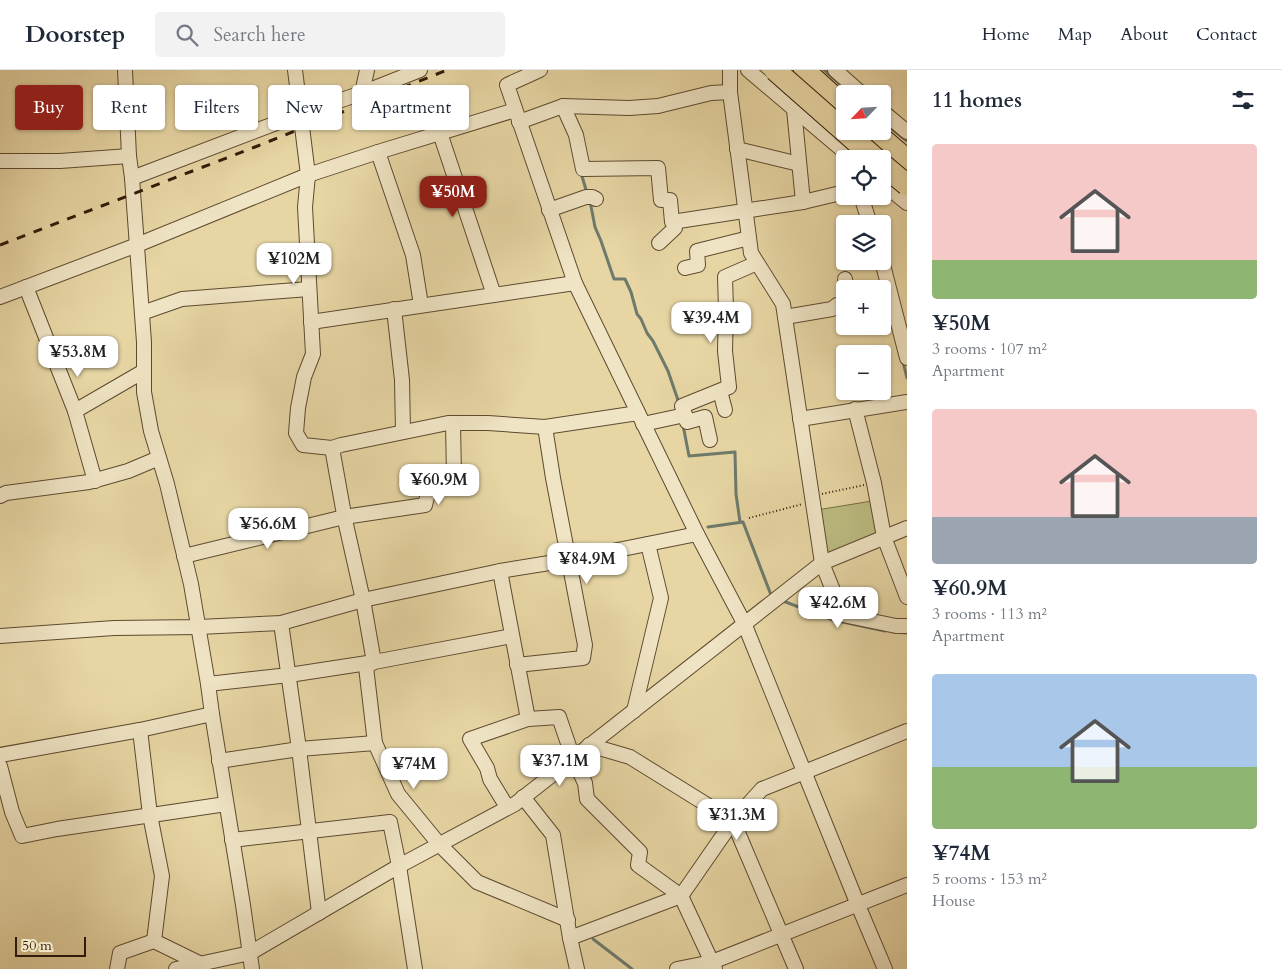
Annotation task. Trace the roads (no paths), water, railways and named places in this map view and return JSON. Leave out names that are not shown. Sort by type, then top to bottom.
[{"type":"highway","points":[[775,70],[866,150]]},
{"type":"highway","points":[[804,70],[836,99]]},
{"type":"highway","points":[[884,140],[907,160]]},
{"type":"highway","points":[[891,177],[903,194]]},
{"type":"street","points":[[125,70],[129,156],[142,313],[144,392],[151,431],[167,484],[191,584],[252,969]]},
{"type":"street","points":[[295,70],[297,85]]},
{"type":"street","points":[[364,85],[367,70]]},
{"type":"street","points":[[382,85],[420,70]]},
{"type":"street","points":[[540,70],[507,85],[574,283],[744,623],[885,969]]},
{"type":"street","points":[[730,70],[730,92],[751,253],[783,304],[822,563],[843,615],[896,626],[907,626]]},
{"type":"street","points":[[748,70],[842,150]]},
{"type":"street","points":[[774,93],[796,70]]},
{"type":"street","points":[[835,70],[852,85]]},
{"type":"street","points":[[0,297],[137,245],[308,175],[440,133],[563,106],[629,108],[658,106],[711,93],[730,92]]},
{"type":"street","points":[[563,106],[576,135],[582,169],[658,168],[661,200],[670,200],[672,222],[675,222],[675,228],[660,243]]},
{"type":"street","points":[[794,109],[803,202]]},
{"type":"street","points":[[891,119],[907,132]]},
{"type":"street","points":[[132,178],[268,126]]},
{"type":"street","points":[[302,130],[308,175],[305,207],[313,354],[304,377],[298,408],[296,433],[303,445],[332,448],[448,423],[488,423],[545,427],[685,415]]},
{"type":"street","points":[[440,133],[494,295]]},
{"type":"street","points":[[737,149],[799,164]]},
{"type":"street","points":[[378,152],[413,255],[421,305]]},
{"type":"street","points":[[0,161],[60,161],[129,156]]},
{"type":"street","points":[[891,188],[903,194],[907,181]]},
{"type":"street","points":[[675,222],[803,202],[836,194]]},
{"type":"street","points":[[549,210],[591,197]]},
{"type":"street","points":[[685,268],[698,265],[697,252],[749,238]]},
{"type":"street","points":[[710,440],[705,417],[687,422],[682,406],[729,387],[725,351],[725,278],[757,263]]},
{"type":"street","points":[[311,322],[574,283]]},
{"type":"street","points":[[26,287],[75,411],[94,480]]},
{"type":"street","points":[[142,313],[182,299],[309,289]]},
{"type":"street","points":[[891,303],[903,324],[907,358]]},
{"type":"street","points":[[785,317],[832,309],[836,306]]},
{"type":"street","points":[[394,309],[402,380],[403,432]]},
{"type":"street","points":[[75,411],[144,371]]},
{"type":"street","points":[[720,391],[725,410]]},
{"type":"street","points":[[800,419],[907,402]]},
{"type":"street","points":[[855,409],[874,483],[884,537],[907,597]]},
{"type":"street","points":[[184,556],[344,517],[424,505],[431,481],[454,477],[453,423]]},
{"type":"street","points":[[517,665],[583,658],[585,644],[552,478],[545,427]]},
{"type":"street","points":[[332,448],[344,517],[363,600],[374,662]]},
{"type":"street","points":[[0,496],[6,493],[89,482],[159,458]]},
{"type":"street","points":[[176,969],[250,953],[399,866],[507,807],[523,797],[822,563],[907,528]]},
{"type":"street","points":[[0,636],[114,628],[199,627],[281,623],[363,600],[500,571],[568,560],[698,534]]},
{"type":"street","points":[[634,711],[661,598],[648,544]]},
{"type":"street","points":[[500,571],[528,719]]},
{"type":"street","points":[[281,623],[310,831],[319,913]]},
{"type":"street","points":[[208,684],[289,675],[374,662],[512,636]]},
{"type":"street","points":[[374,662],[366,667],[375,742],[398,794],[439,844],[477,882],[568,920]]},
{"type":"street","points":[[0,755],[140,730],[212,714]]},
{"type":"street","points":[[507,807],[470,738],[528,719],[559,717],[584,783],[587,799],[640,852],[638,865],[681,896],[713,966]]},
{"type":"street","points":[[140,730],[150,815],[162,876],[154,941]]},
{"type":"street","points":[[570,938],[681,896],[733,822],[762,789],[907,731]]},
{"type":"street","points":[[219,761],[299,749],[375,742]]},
{"type":"street","points":[[589,745],[630,757],[733,822],[796,969]]},
{"type":"street","points":[[0,766],[12,812],[22,836],[226,804]]},
{"type":"street","points":[[523,797],[553,835],[577,969]]},
{"type":"street","points":[[232,840],[390,822],[416,969]]},
{"type":"street","points":[[677,969],[713,966],[782,935],[907,885]]},
{"type":"street","points":[[117,969],[120,953],[154,941],[201,964]]},
{"type":"waterway","points":[[824,70],[841,85]]},
{"type":"waterway","points":[[891,128],[907,141]]},
{"type":"waterway","points":[[581,173],[587,193]]},
{"type":"waterway","points":[[590,201],[595,227],[614,279],[625,279],[637,314],[668,371],[679,403]]},
{"type":"waterway","points":[[903,362],[907,378]]},
{"type":"waterway","points":[[683,425],[689,456],[735,452],[736,494],[740,522]]},
{"type":"waterway","points":[[708,527],[743,522],[771,595]]},
{"type":"waterway","points":[[783,601],[833,620],[885,631]]},
{"type":"waterway","points":[[894,632],[907,633]]},
{"type":"waterway","points":[[593,939],[632,969]]},
{"type":"railway","points":[[0,245],[255,147],[447,70]]}]
